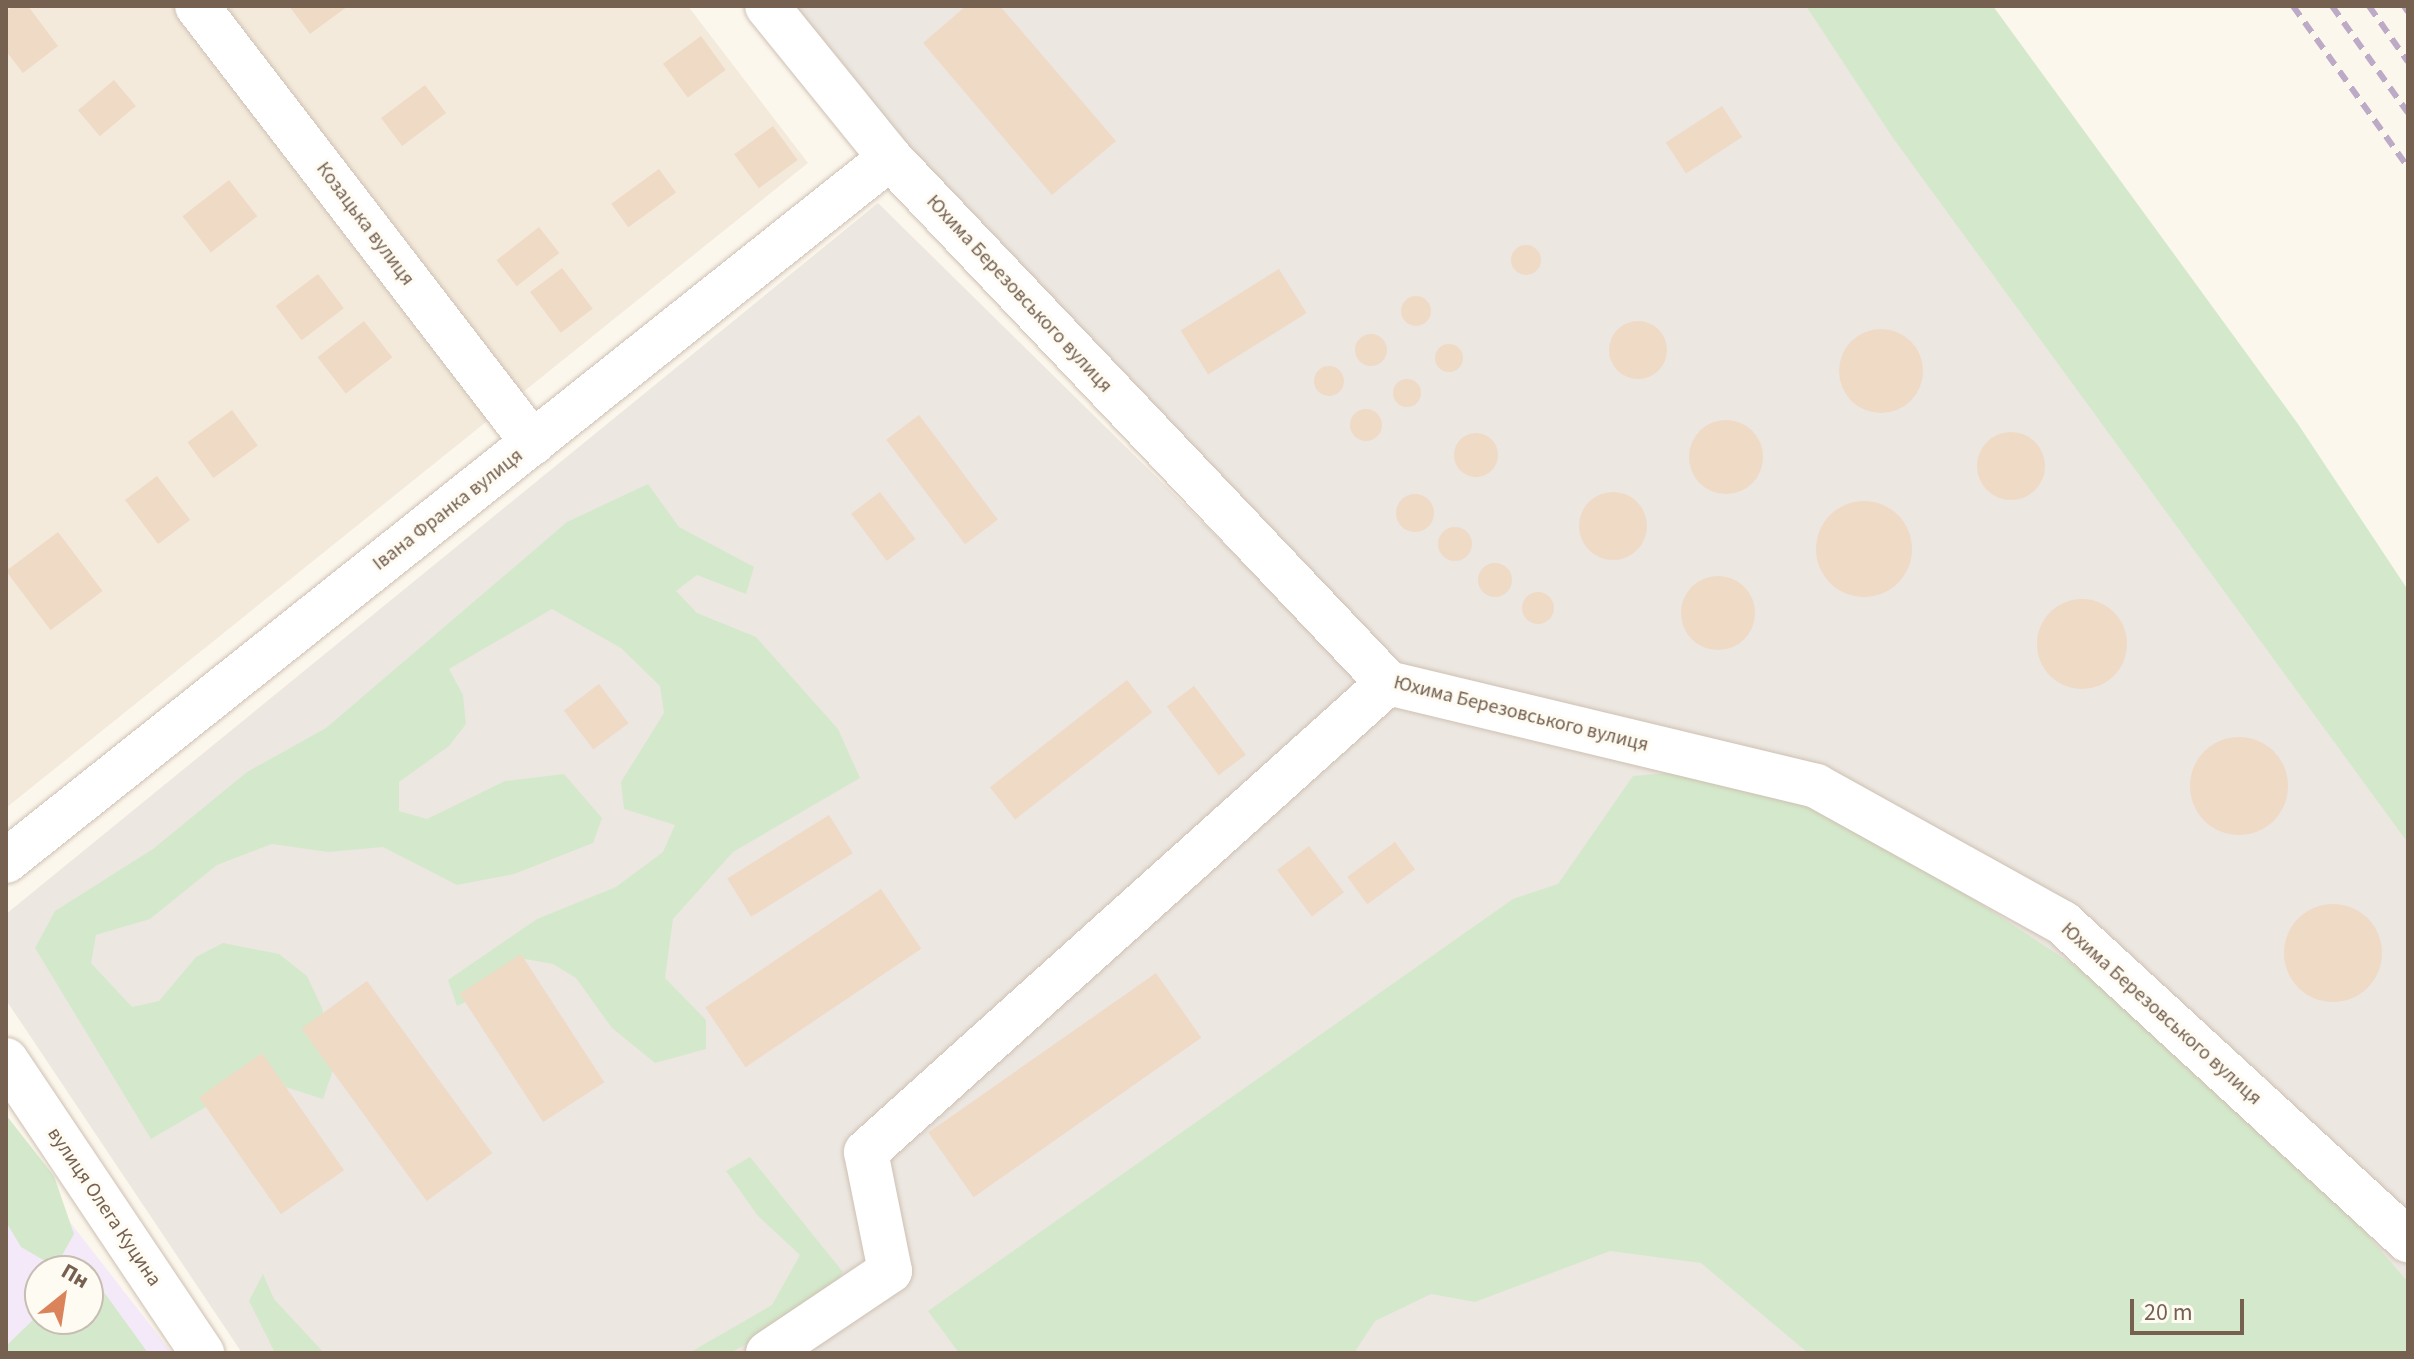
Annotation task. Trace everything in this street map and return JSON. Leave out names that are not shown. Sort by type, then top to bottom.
[{"type":"street","name":"Козацька вулиця","points":[[197,6],[533,443]]},
{"type":"street","name":"Юхима Березовського вулиця","points":[[767,6],[890,158],[1388,683],[1816,786],[2063,923],[2408,1240]]},
{"type":"street","name":"Івана Франка вулиця","points":[[6,861],[890,158]]},
{"type":"street","points":[[768,1353],[890,1271],[866,1152],[1388,683]]},
{"type":"street","name":"вулиця Олега Куцина","points":[[6,1060],[202,1353]]},
{"type":"shaded area","points":[[6,6],[688,6],[808,163],[6,808]]},
{"type":"shaded area","points":[[767,6],[1848,6],[2408,804],[2408,1240],[2063,923],[1816,786],[1388,683]]},
{"type":"shaded area","points":[[878,203],[1383,700],[1810,796],[2060,930],[2408,1263],[2408,1353],[242,1353],[6,1000],[6,914]]},
{"type":"shaded area","points":[[6,1140],[96,1255],[24,1255],[24,1335],[104,1335],[104,1266],[172,1353],[6,1353]]},
{"type":"green space","points":[[1806,6],[1993,6],[2298,424],[2408,590],[2408,843],[1893,138]]},
{"type":"green space","points":[[648,484],[679,527],[754,567],[746,594],[697,575],[676,591],[697,613],[756,637],[838,729],[860,778],[733,852],[673,919],[665,978],[706,1020],[706,1049],[655,1063],[612,1028],[576,978],[553,964],[525,959],[508,982],[457,1006],[448,980],[537,919],[616,887],[663,852],[675,825],[624,809],[621,782],[664,713],[660,686],[621,648],[552,609],[449,669],[463,695],[466,724],[449,746],[399,782],[399,811],[427,819],[505,781],[564,774],[602,818],[593,843],[514,874],[457,885],[383,847],[328,852],[272,844],[217,865],[150,919],[96,935],[91,963],[132,1007],[159,1001],[196,957],[223,943],[279,954],[307,976],[322,1008],[333,1070],[323,1099],[267,1081],[240,1087],[151,1139],[35,948],[55,911],[153,849],[247,772],[326,728],[567,522]]},
{"type":"green space","points":[[1679,772],[1812,808],[1896,848],[2092,977],[2325,1186],[2408,1282],[2408,1353],[1808,1353],[1701,1263],[1610,1251],[1475,1302],[1431,1294],[1375,1321],[1354,1353],[959,1353],[928,1311],[1513,899],[1558,884],[1633,776]]},
{"type":"green space","points":[[6,1115],[54,1176],[74,1234],[62,1255],[35,1255],[21,1247],[6,1222]]},
{"type":"green space","points":[[750,1157],[843,1272],[825,1301],[730,1353],[689,1353],[772,1305],[800,1255],[758,1216],[726,1171]]},
{"type":"green space","points":[[263,1274],[274,1299],[324,1353],[275,1353],[249,1301]]},
{"type":"green space","points":[[104,1292],[148,1353],[6,1353],[6,1346],[24,1329],[24,1335],[104,1335]]},
{"type":"building","points":[[13,6],[28,6],[58,46],[23,73],[6,51],[6,12]]},
{"type":"building","points":[[289,6],[348,6],[310,34]]},
{"type":"building","points":[[966,6],[1000,6],[1116,141],[1052,195],[923,43]]},
{"type":"building","points":[[701,36],[726,70],[688,98],[663,64]]},
{"type":"building","points":[[114,80],[136,106],[100,136],[78,110]]},
{"type":"building","points":[[425,85],[446,113],[402,146],[381,118]]},
{"type":"building","points":[[1722,106],[1742,137],[1686,174],[1666,142]]},
{"type":"building","points":[[773,126],[798,160],[759,188],[734,154]]},
{"type":"building","points":[[659,169],[676,192],[628,227],[611,204]]},
{"type":"building","points":[[229,180],[257,216],[211,253],[183,216]]},
{"type":"building","points":[[539,227],[559,253],[517,286],[496,260]]},
{"type":"building","points":[[1526,245],[1537,249],[1541,260],[1537,271],[1526,275],[1515,271],[1511,260],[1515,249]]},
{"type":"building","points":[[562,268],[593,309],[561,333],[530,292]]},
{"type":"building","points":[[1279,269],[1307,313],[1208,375],[1181,330]]},
{"type":"building","points":[[318,274],[344,308],[302,340],[276,306]]},
{"type":"building","points":[[1416,296],[1422,297],[1430,305],[1430,317],[1422,325],[1416,326],[1410,325],[1402,317],[1401,311],[1402,305],[1410,297]]},
{"type":"building","points":[[364,321],[392,357],[346,394],[318,357]]},
{"type":"building","points":[[1638,321],[1649,323],[1658,330],[1665,339],[1665,361],[1658,370],[1649,377],[1638,379],[1627,377],[1618,370],[1611,361],[1609,350],[1611,339],[1618,330],[1627,323]]},
{"type":"building","points":[[1881,329],[1897,332],[1911,341],[1920,355],[1923,371],[1920,387],[1911,401],[1897,410],[1881,413],[1865,410],[1851,401],[1842,387],[1839,371],[1842,355],[1851,341],[1865,332]]},
{"type":"building","points":[[1371,334],[1382,339],[1387,350],[1382,361],[1371,366],[1360,361],[1355,350],[1360,339]]},
{"type":"building","points":[[1449,344],[1459,348],[1463,358],[1459,368],[1449,372],[1439,368],[1435,358],[1439,348]]},
{"type":"building","points":[[1329,366],[1335,367],[1343,375],[1343,387],[1335,395],[1329,396],[1323,395],[1315,387],[1314,381],[1315,375],[1323,367]]},
{"type":"building","points":[[1407,379],[1417,383],[1421,393],[1417,403],[1407,407],[1397,403],[1393,393],[1397,383]]},
{"type":"building","points":[[1366,409],[1377,414],[1382,425],[1377,436],[1366,441],[1355,436],[1350,425],[1355,414]]},
{"type":"building","points":[[232,410],[258,446],[213,478],[188,442]]},
{"type":"building","points":[[919,415],[998,520],[965,544],[886,440]]},
{"type":"building","points":[[1719,420],[1733,420],[1747,426],[1757,436],[1763,457],[1761,471],[1747,488],[1733,494],[1719,494],[1705,488],[1695,478],[1689,464],[1689,450],[1695,436],[1705,426]]},
{"type":"building","points":[[2011,432],[2035,442],[2045,466],[2035,490],[2011,500],[1987,490],[1977,466],[1987,442]]},
{"type":"building","points":[[1476,433],[1491,440],[1498,455],[1491,470],[1476,477],[1461,470],[1454,455],[1461,440]]},
{"type":"building","points":[[157,476],[190,520],[158,544],[125,500]]},
{"type":"building","points":[[880,492],[916,539],[887,561],[851,514]]},
{"type":"building","points":[[1606,492],[1620,492],[1632,497],[1642,507],[1647,526],[1642,545],[1632,555],[1620,560],[1606,560],[1594,555],[1584,545],[1579,533],[1579,519],[1584,507],[1594,497]]},
{"type":"building","points":[[1415,494],[1428,500],[1434,513],[1428,526],[1415,532],[1402,526],[1396,513],[1402,500]]},
{"type":"building","points":[[1855,501],[1873,501],[1891,509],[1904,522],[1912,540],[1909,568],[1891,589],[1873,597],[1855,597],[1837,589],[1824,576],[1816,558],[1816,540],[1824,522],[1837,509]]},
{"type":"building","points":[[1455,527],[1467,532],[1472,544],[1467,556],[1455,561],[1443,556],[1438,544],[1443,532]]},
{"type":"building","points":[[58,532],[103,591],[51,630],[6,571]]},
{"type":"building","points":[[1495,563],[1507,568],[1512,580],[1507,592],[1495,597],[1483,592],[1478,580],[1483,568]]},
{"type":"building","points":[[1718,576],[1732,579],[1744,587],[1752,599],[1755,613],[1752,627],[1744,639],[1732,647],[1718,650],[1704,647],[1692,639],[1684,627],[1681,613],[1684,599],[1692,587],[1704,579]]},
{"type":"building","points":[[1538,592],[1550,596],[1554,608],[1550,620],[1538,624],[1526,620],[1522,608],[1526,596]]},
{"type":"building","points":[[2082,599],[2099,602],[2114,612],[2124,627],[2127,644],[2124,661],[2114,676],[2099,686],[2082,689],[2065,686],[2050,676],[2040,661],[2037,644],[2040,627],[2050,612],[2065,602]]},
{"type":"building","points":[[1127,680],[1152,712],[1015,819],[990,787]]},
{"type":"building","points":[[599,684],[628,723],[593,750],[564,710]]},
{"type":"building","points":[[1194,686],[1246,755],[1219,775],[1167,706]]},
{"type":"building","points":[[2239,737],[2258,740],[2274,751],[2285,767],[2288,786],[2285,805],[2274,821],[2258,832],[2239,835],[2220,832],[2204,821],[2193,805],[2190,786],[2193,767],[2204,751],[2220,740]]},
{"type":"building","points":[[829,815],[853,853],[751,917],[727,879]]},
{"type":"building","points":[[1395,842],[1415,870],[1367,904],[1347,877]]},
{"type":"building","points":[[1309,846],[1344,892],[1312,916],[1277,870]]},
{"type":"building","points":[[881,889],[921,949],[746,1067],[705,1008]]},
{"type":"building","points":[[2333,904],[2352,908],[2367,919],[2378,934],[2382,953],[2378,972],[2367,987],[2352,998],[2333,1002],[2314,998],[2299,987],[2288,972],[2284,953],[2288,934],[2299,919],[2314,908]]},
{"type":"building","points":[[521,954],[604,1082],[543,1122],[460,994]]},
{"type":"building","points":[[1156,973],[1201,1038],[974,1197],[928,1132]]},
{"type":"building","points":[[367,981],[492,1153],[427,1201],[301,1029]]},
{"type":"building","points":[[262,1053],[344,1170],[281,1214],[199,1097]]},
{"type":"railway","points":[[2293,6],[2408,167]]},
{"type":"railway","points":[[2332,6],[2408,113]]},
{"type":"railway","points":[[2369,6],[2408,62]]},
{"type":"railway","points":[[2404,6],[2408,12]]}]
